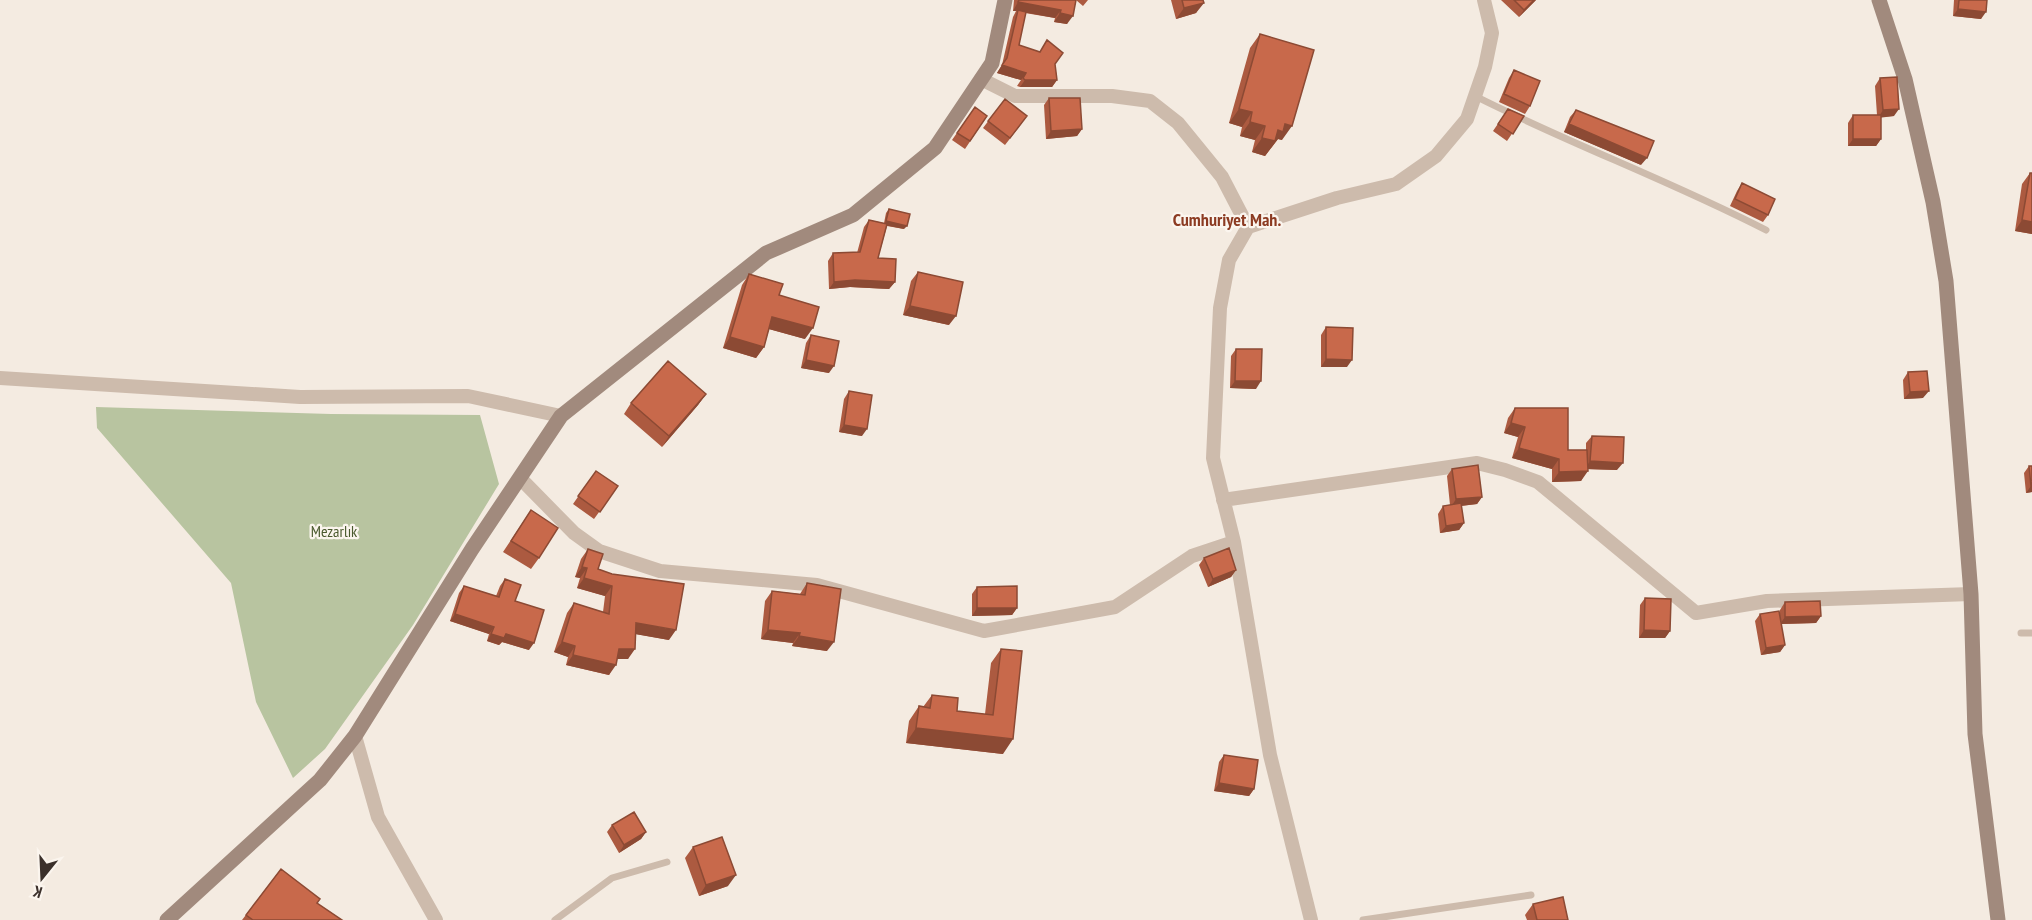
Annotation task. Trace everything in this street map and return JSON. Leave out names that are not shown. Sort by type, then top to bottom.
[{"type":"street","points":[[167,920],[320,780],[355,736],[561,416],[766,253],[853,215],[935,148],[992,63],[1005,0]]},
{"type":"street","points":[[1311,920],[1270,755],[1234,542],[1213,458],[1220,308],[1229,260],[1248,227],[1337,198],[1396,184],[1436,156],[1467,119],[1475,96],[1492,33],[1484,0]]},
{"type":"street","points":[[1879,0],[1905,79],[1933,202],[1946,281],[1971,594],[1975,734],[1998,920]]},
{"type":"street","points":[[981,79],[1015,96],[1112,96],[1150,101],[1178,123],[1222,177],[1248,227]]},
{"type":"street","points":[[0,378],[300,397],[468,396],[561,416]]},
{"type":"street","points":[[1223,500],[1477,463],[1538,482],[1695,613],[1767,601],[1971,594]]},
{"type":"street","points":[[520,478],[574,533],[599,552],[660,571],[817,585],[984,631],[1115,607],[1192,556],[1234,542]]},
{"type":"street","points":[[355,736],[378,817],[419,894],[436,920]]},
{"type":"lane","points":[[1475,96],[1541,130],[1717,204],[1766,230]]},
{"type":"lane","points":[[2021,633],[2032,633]]},
{"type":"lane","points":[[555,920],[612,878],[667,862]]},
{"type":"lane","points":[[1363,920],[1531,895]]},
{"type":"green space","name":"Mezarlık","points":[[96,407],[331,414],[480,415],[499,484],[413,625],[325,749],[293,778],[256,702],[231,583],[97,428]]},
{"type":"building","points":[[1019,0],[1076,0],[1073,16],[1060,13],[1061,10],[1018,2]]},
{"type":"building","points":[[1182,0],[1203,0],[1204,3],[1184,8]]},
{"type":"building","points":[[1514,0],[1534,0],[1524,10]]},
{"type":"building","points":[[1959,0],[1987,0],[1986,12],[1958,9]]},
{"type":"building","points":[[1018,10],[1026,12],[1019,45],[1040,52],[1047,40],[1063,53],[1055,64],[1057,80],[1025,80],[1023,78],[1026,73],[1002,65],[1007,58]]},
{"type":"building","points":[[1260,34],[1314,50],[1292,126],[1285,124],[1283,132],[1278,130],[1275,141],[1262,138],[1265,126],[1250,122],[1252,112],[1239,109]]},
{"type":"building","points":[[1514,70],[1540,81],[1530,106],[1504,94]]},
{"type":"building","points":[[1897,77],[1899,109],[1883,110],[1880,78]]},
{"type":"building","points":[[1049,98],[1080,98],[1082,129],[1051,131]]},
{"type":"building","points":[[1005,99],[1027,116],[1010,138],[988,121]]},
{"type":"building","points":[[975,107],[987,116],[970,141],[957,133]]},
{"type":"building","points":[[1508,109],[1524,116],[1513,134],[1498,124]]},
{"type":"building","points":[[1576,110],[1654,141],[1647,158],[1569,124]]},
{"type":"building","points":[[1853,115],[1881,115],[1881,139],[1853,139]]},
{"type":"building","points":[[2030,173],[2032,173],[2032,222],[2022,220]]},
{"type":"building","points":[[1742,183],[1775,199],[1768,215],[1735,199]]},
{"type":"building","points":[[889,209],[910,214],[907,226],[886,221]]},
{"type":"building","points":[[869,220],[887,224],[878,258],[896,259],[895,282],[855,280],[834,282],[833,253],[860,252]]},
{"type":"building","points":[[918,272],[963,282],[956,316],[910,306]]},
{"type":"building","points":[[749,274],[783,284],[779,295],[819,307],[813,328],[772,317],[764,347],[730,337]]},
{"type":"building","points":[[1326,327],[1353,328],[1352,360],[1326,359]]},
{"type":"building","points":[[811,335],[839,341],[834,366],[806,360]]},
{"type":"building","points":[[1236,349],[1262,349],[1261,381],[1235,381]]},
{"type":"building","points":[[668,361],[706,394],[669,436],[631,403]]},
{"type":"building","points":[[1927,371],[1929,391],[1910,392],[1908,372]]},
{"type":"building","points":[[849,391],[872,395],[867,429],[844,425]]},
{"type":"building","points":[[1515,408],[1568,408],[1568,450],[1587,450],[1588,471],[1559,472],[1559,459],[1519,448],[1525,427],[1511,423]]},
{"type":"building","points":[[1592,436],[1624,437],[1623,463],[1590,461]]},
{"type":"building","points":[[1478,465],[1482,497],[1456,499],[1452,469]]},
{"type":"building","points":[[2029,466],[2032,466],[2031,486]]},
{"type":"building","points":[[596,471],[618,486],[600,512],[578,496]]},
{"type":"building","points":[[1461,503],[1464,523],[1446,526],[1443,506]]},
{"type":"building","points":[[531,510],[558,528],[539,558],[511,541]]},
{"type":"building","points":[[1229,548],[1236,570],[1213,579],[1204,558]]},
{"type":"building","points":[[588,549],[603,554],[598,569],[612,574],[684,584],[676,630],[636,623],[635,649],[619,649],[616,665],[573,655],[575,646],[562,642],[574,603],[609,614],[612,586],[584,578],[587,568],[582,567]]},
{"type":"building","points":[[505,579],[521,585],[515,601],[544,610],[534,643],[506,634],[504,638],[491,634],[494,627],[455,614],[464,586],[499,597]]},
{"type":"building","points":[[807,583],[841,589],[834,642],[799,636],[800,633],[768,630],[772,591],[805,595]]},
{"type":"building","points":[[1017,586],[1017,608],[977,608],[977,587]]},
{"type":"building","points":[[1645,598],[1671,599],[1670,631],[1644,630]]},
{"type":"building","points":[[1820,601],[1821,616],[1785,617],[1785,602]]},
{"type":"building","points":[[1779,611],[1785,645],[1766,648],[1760,614]]},
{"type":"building","points":[[1001,649],[1022,651],[1013,739],[916,728],[919,706],[930,708],[932,695],[958,698],[957,711],[993,715]]},
{"type":"building","points":[[1224,755],[1258,760],[1254,789],[1219,783]]},
{"type":"building","points":[[634,812],[646,832],[624,845],[612,825]]},
{"type":"building","points":[[722,837],[736,875],[706,885],[693,847]]},
{"type":"building","points":[[281,869],[320,899],[317,903],[342,920],[253,920],[246,915]]},
{"type":"building","points":[[1563,897],[1568,920],[1537,920],[1533,904]]},
{"type":"district","name":"Cumhuriyet Mah.","points":[[1227,219]]}]
